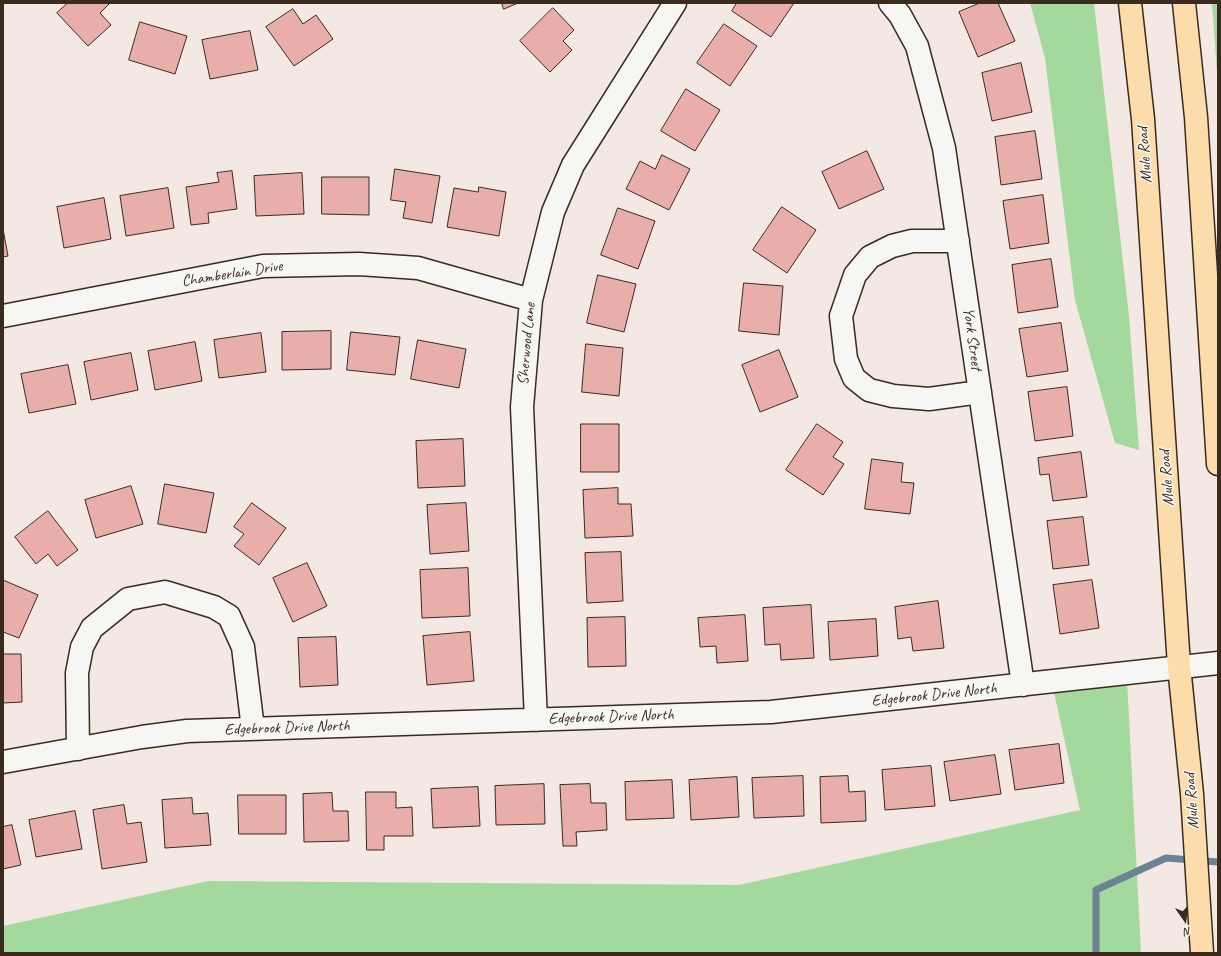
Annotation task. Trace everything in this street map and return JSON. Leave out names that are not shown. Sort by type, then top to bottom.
[{"type":"main road","name":"Mule Road","points":[[1130,3],[1142,119],[1179,666],[1192,794],[1202,953]]},
{"type":"main road","points":[[1184,3],[1196,117],[1218,464]]},
{"type":"street","name":"York Street","points":[[890,3],[900,15],[917,46],[944,148],[1024,685]]},
{"type":"street","name":"Sherwood Lane","points":[[536,720],[522,407],[531,300],[553,212],[573,165],[670,5]]},
{"type":"street","points":[[958,241],[912,241],[892,246],[870,258],[855,275],[841,316],[846,359],[854,378],[869,390],[893,396],[929,399],[980,392]]},
{"type":"street","name":"Chamberlain Drive","points":[[3,316],[263,266],[359,264],[418,268],[531,300]]},
{"type":"street","points":[[78,749],[77,673],[82,647],[92,628],[128,599],[165,592],[214,607],[229,616],[242,647],[254,730]]},
{"type":"street","name":"Edgebrook Drive North","points":[[3,762],[142,737],[187,732],[771,712],[1024,685],[1179,666],[1218,663]]},
{"type":"green space","points":[[1030,3],[1094,3],[1129,316],[1139,450],[1115,443],[1075,300],[1045,58]]},
{"type":"green space","points":[[1212,3],[1218,3],[1218,87]]},
{"type":"green space","points":[[1127,679],[1141,953],[3,953],[3,926],[208,881],[739,885],[1080,810],[1053,688]]},
{"type":"building","points":[[68,3],[110,3],[100,13],[111,25],[88,46],[57,13]]},
{"type":"building","points":[[502,3],[518,3],[504,9]]},
{"type":"building","points":[[737,3],[794,3],[771,37],[732,11]]},
{"type":"building","points":[[980,3],[998,3],[1015,41],[978,57],[959,12]]},
{"type":"building","points":[[553,8],[574,30],[563,41],[572,50],[550,72],[520,41]]},
{"type":"building","points":[[293,9],[303,24],[316,15],[333,39],[294,66],[266,27]]},
{"type":"building","points":[[140,22],[187,36],[175,74],[129,60]]},
{"type":"building","points":[[724,24],[757,46],[730,86],[697,63]]},
{"type":"building","points":[[250,31],[258,70],[210,79],[202,40]]},
{"type":"building","points":[[1021,63],[1032,112],[992,121],[982,73]]},
{"type":"building","points":[[686,89],[720,110],[695,151],[661,131]]},
{"type":"building","points":[[1035,131],[1042,179],[1001,185],[995,137]]},
{"type":"building","points":[[867,151],[884,189],[839,209],[822,172]]},
{"type":"building","points":[[662,155],[690,169],[669,210],[626,189],[640,161],[655,169]]},
{"type":"building","points":[[395,169],[440,176],[432,223],[403,218],[406,202],[391,200]]},
{"type":"building","points":[[232,171],[237,209],[208,213],[209,223],[191,225],[186,187],[219,182],[217,173]]},
{"type":"building","points":[[302,173],[304,214],[256,216],[254,176]]},
{"type":"building","points":[[322,177],[369,177],[369,215],[322,214]]},
{"type":"building","points":[[479,187],[506,192],[499,236],[447,227],[454,188],[478,192]]},
{"type":"building","points":[[168,188],[174,228],[126,236],[120,196]]},
{"type":"building","points":[[1043,195],[1049,243],[1010,249],[1003,201]]},
{"type":"building","points":[[104,198],[111,239],[64,248],[57,207]]},
{"type":"building","points":[[782,207],[816,230],[787,273],[753,250]]},
{"type":"building","points":[[618,208],[655,221],[638,269],[601,255]]},
{"type":"building","points":[[3,229],[8,256],[3,257]]},
{"type":"building","points":[[1051,259],[1058,307],[1018,313],[1012,265]]},
{"type":"building","points":[[598,275],[636,284],[624,332],[587,323]]},
{"type":"building","points":[[744,283],[783,286],[779,335],[739,331]]},
{"type":"building","points":[[1061,323],[1068,371],[1027,377],[1019,329]]},
{"type":"building","points":[[331,331],[331,369],[282,370],[282,332]]},
{"type":"building","points":[[351,332],[400,337],[395,375],[347,370]]},
{"type":"building","points":[[261,333],[266,372],[219,378],[214,340]]},
{"type":"building","points":[[418,340],[466,349],[459,388],[411,379]]},
{"type":"building","points":[[195,342],[202,381],[155,390],[148,351]]},
{"type":"building","points":[[586,344],[623,348],[619,396],[582,392]]},
{"type":"building","points":[[779,350],[798,397],[760,412],[742,365]]},
{"type":"building","points":[[131,353],[138,390],[91,400],[84,362]]},
{"type":"building","points":[[68,365],[76,404],[29,413],[21,374]]},
{"type":"building","points":[[1067,387],[1073,436],[1035,441],[1028,392]]},
{"type":"building","points":[[581,424],[619,424],[619,472],[581,472]]},
{"type":"building","points":[[817,424],[843,442],[833,457],[844,464],[823,495],[786,470]]},
{"type":"building","points":[[463,439],[465,486],[418,488],[416,441]]},
{"type":"building","points":[[1081,452],[1087,497],[1053,501],[1049,474],[1040,475],[1038,458]]},
{"type":"building","points":[[872,459],[903,463],[901,482],[914,483],[910,514],[865,509]]},
{"type":"building","points":[[165,484],[214,493],[206,533],[158,524]]},
{"type":"building","points":[[131,486],[143,524],[96,538],[85,500]]},
{"type":"building","points":[[618,488],[618,504],[631,504],[633,536],[585,538],[583,490]]},
{"type":"building","points":[[252,503],[286,528],[259,565],[234,546],[244,534],[234,527]]},
{"type":"building","points":[[466,503],[469,551],[430,554],[427,505]]},
{"type":"building","points":[[48,511],[78,550],[57,566],[48,554],[36,564],[15,537]]},
{"type":"building","points":[[1083,517],[1089,565],[1053,569],[1047,521]]},
{"type":"building","points":[[621,552],[623,601],[587,603],[585,553]]},
{"type":"building","points":[[307,563],[327,606],[293,622],[273,578]]},
{"type":"building","points":[[468,568],[470,616],[422,618],[420,570]]},
{"type":"building","points":[[3,580],[38,595],[19,638],[3,632]]},
{"type":"building","points":[[1092,580],[1099,628],[1060,634],[1053,585]]},
{"type":"building","points":[[938,601],[944,648],[913,651],[911,637],[898,639],[895,607]]},
{"type":"building","points":[[811,605],[814,658],[781,660],[780,644],[765,645],[763,608]]},
{"type":"building","points":[[745,615],[748,661],[717,663],[716,646],[700,647],[698,618]]},
{"type":"building","points":[[625,617],[626,666],[588,667],[587,618]]},
{"type":"building","points":[[876,619],[878,656],[830,660],[828,622]]},
{"type":"building","points":[[470,632],[474,681],[427,685],[423,636]]},
{"type":"building","points":[[336,637],[338,685],[300,687],[298,638]]},
{"type":"building","points":[[3,654],[21,654],[22,702],[3,703]]},
{"type":"building","points":[[1059,744],[1064,783],[1015,790],[1009,750]]},
{"type":"building","points":[[995,755],[1001,794],[950,801],[944,762]]},
{"type":"building","points":[[931,766],[935,806],[885,810],[882,770]]},
{"type":"building","points":[[803,776],[804,816],[754,818],[752,778]]},
{"type":"building","points":[[848,776],[849,792],[865,791],[866,821],[821,823],[820,777]]},
{"type":"building","points":[[737,777],[739,817],[691,820],[689,780]]},
{"type":"building","points":[[672,780],[674,818],[626,820],[625,782]]},
{"type":"building","points":[[544,784],[545,824],[496,825],[495,786]]},
{"type":"building","points":[[590,784],[591,803],[606,803],[607,830],[576,832],[577,846],[563,846],[560,785]]},
{"type":"building","points":[[478,787],[480,826],[433,828],[431,789]]},
{"type":"building","points":[[366,792],[396,792],[396,808],[412,807],[413,836],[384,836],[384,850],[367,850]]},
{"type":"building","points":[[332,793],[333,811],[348,811],[349,841],[304,842],[303,794]]},
{"type":"building","points":[[238,795],[286,795],[286,834],[239,834]]},
{"type":"building","points":[[192,798],[193,814],[208,813],[211,845],[165,848],[162,800]]},
{"type":"building","points":[[124,805],[127,824],[141,822],[147,862],[102,869],[93,810]]},
{"type":"building","points":[[75,811],[82,849],[36,857],[29,820]]},
{"type":"building","points":[[12,825],[21,865],[3,869],[3,827]]},
{"type":"waterway","points":[[1096,953],[1096,890],[1166,858],[1218,862]]}]
